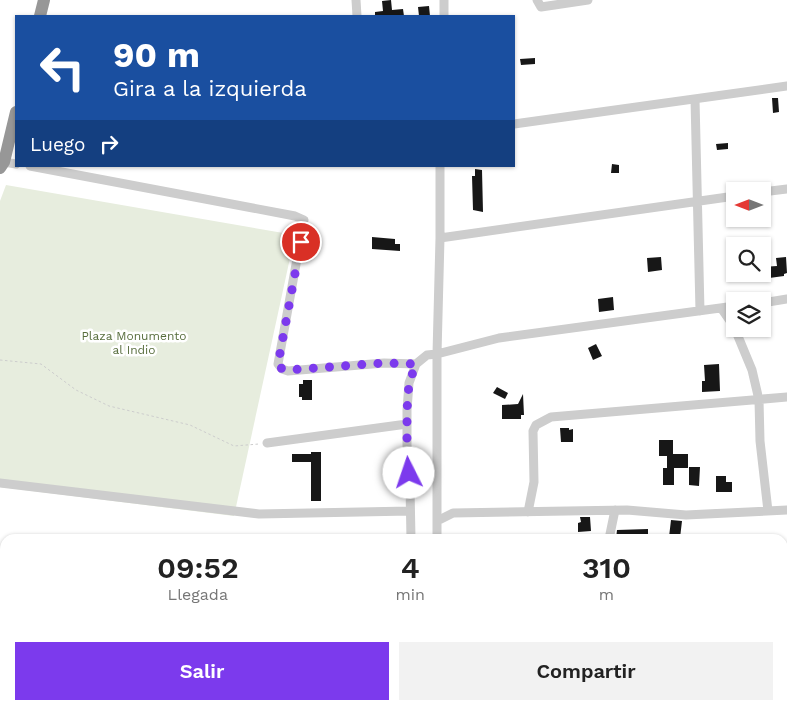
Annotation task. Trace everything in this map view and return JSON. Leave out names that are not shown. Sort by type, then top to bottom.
[{"type":"highway","points":[[40,15],[44,0]]},
{"type":"highway","points":[[7,165],[15,118]]},
{"type":"street","points":[[356,0],[357,15]]},
{"type":"street","points":[[444,0],[444,15]]},
{"type":"street","points":[[538,0],[541,7],[588,0]]},
{"type":"street","points":[[515,124],[787,86]]},
{"type":"street","points":[[695,99],[700,312]]},
{"type":"street","points":[[35,167],[285,214],[304,220],[278,364],[282,369],[288,370],[384,363],[416,364]]},
{"type":"street","points":[[437,534],[440,167]]},
{"type":"street","points":[[771,191],[787,189]]},
{"type":"street","points":[[440,238],[726,197]]},
{"type":"street","points":[[771,302],[787,299]]},
{"type":"street","points":[[411,534],[407,424],[409,383],[416,364],[427,355],[499,338],[726,307]]},
{"type":"street","points":[[721,308],[726,316]]},
{"type":"street","points":[[738,337],[752,370],[760,400],[760,440],[768,511]]},
{"type":"street","points":[[528,512],[534,482],[533,431],[536,425],[551,417],[787,397]]},
{"type":"street","points":[[268,443],[407,424]]},
{"type":"street","points":[[0,483],[259,514],[410,511]]},
{"type":"street","points":[[610,534],[615,510]]},
{"type":"street","points":[[437,521],[453,513],[627,510],[686,515],[787,510]]},
{"type":"path","points":[[0,360],[42,364],[76,390],[109,406],[190,425],[234,446],[268,443]]},
{"type":"green space","name":"Plaza Monumento al Indio","points":[[6,185],[295,235],[234,516],[0,487],[0,201]]},
{"type":"building","points":[[391,0],[392,10],[403,9],[404,15],[375,15],[375,12],[383,11],[382,1]]},
{"type":"building","points":[[429,6],[430,15],[419,15],[418,7]]},
{"type":"building","points":[[535,58],[535,64],[521,65],[520,59]]},
{"type":"building","points":[[772,98],[778,98],[779,112],[773,113]]},
{"type":"building","points":[[728,143],[728,149],[717,150],[716,144]]},
{"type":"building","points":[[612,164],[619,165],[619,173],[611,173]]},
{"type":"building","points":[[475,169],[482,170],[483,212],[473,210],[472,176],[475,176]]},
{"type":"building","points":[[372,237],[395,239],[395,244],[400,244],[400,251],[372,249]]},
{"type":"building","points":[[661,257],[662,270],[648,272],[647,258]]},
{"type":"building","points":[[786,257],[787,273],[784,276],[771,278],[771,266],[777,266],[776,258]]},
{"type":"building","points":[[613,297],[614,310],[599,312],[598,299]]},
{"type":"building","points":[[596,344],[602,356],[593,360],[588,348]]},
{"type":"building","points":[[719,364],[720,391],[702,392],[702,381],[705,381],[704,365]]},
{"type":"building","points":[[303,380],[312,380],[312,400],[302,400],[302,397],[299,397],[299,384],[303,384]]},
{"type":"building","points":[[497,387],[508,393],[505,399],[493,393]]},
{"type":"building","points":[[523,394],[524,415],[521,415],[521,419],[502,419],[502,405],[518,404]]},
{"type":"building","points":[[560,428],[573,429],[573,442],[561,442]]},
{"type":"building","points":[[659,440],[673,440],[673,454],[688,454],[688,468],[674,468],[674,485],[663,485],[663,468],[667,468],[667,456],[659,456]]},
{"type":"building","points":[[311,452],[321,452],[321,501],[311,501],[311,462],[292,462],[292,454],[311,454]]},
{"type":"building","points":[[689,467],[700,467],[699,486],[689,485]]},
{"type":"building","points":[[716,476],[726,476],[726,482],[732,482],[732,492],[716,492]]},
{"type":"building","points":[[580,517],[590,517],[591,531],[578,532],[578,523],[581,522]]},
{"type":"building","points":[[671,520],[682,521],[680,534],[669,534]]},
{"type":"building","points":[[648,529],[648,534],[617,534],[617,530]]},
{"type":"route","points":[[301,242],[278,364],[282,369],[288,370],[384,363],[416,364],[409,383],[407,410],[409,473]]}]
